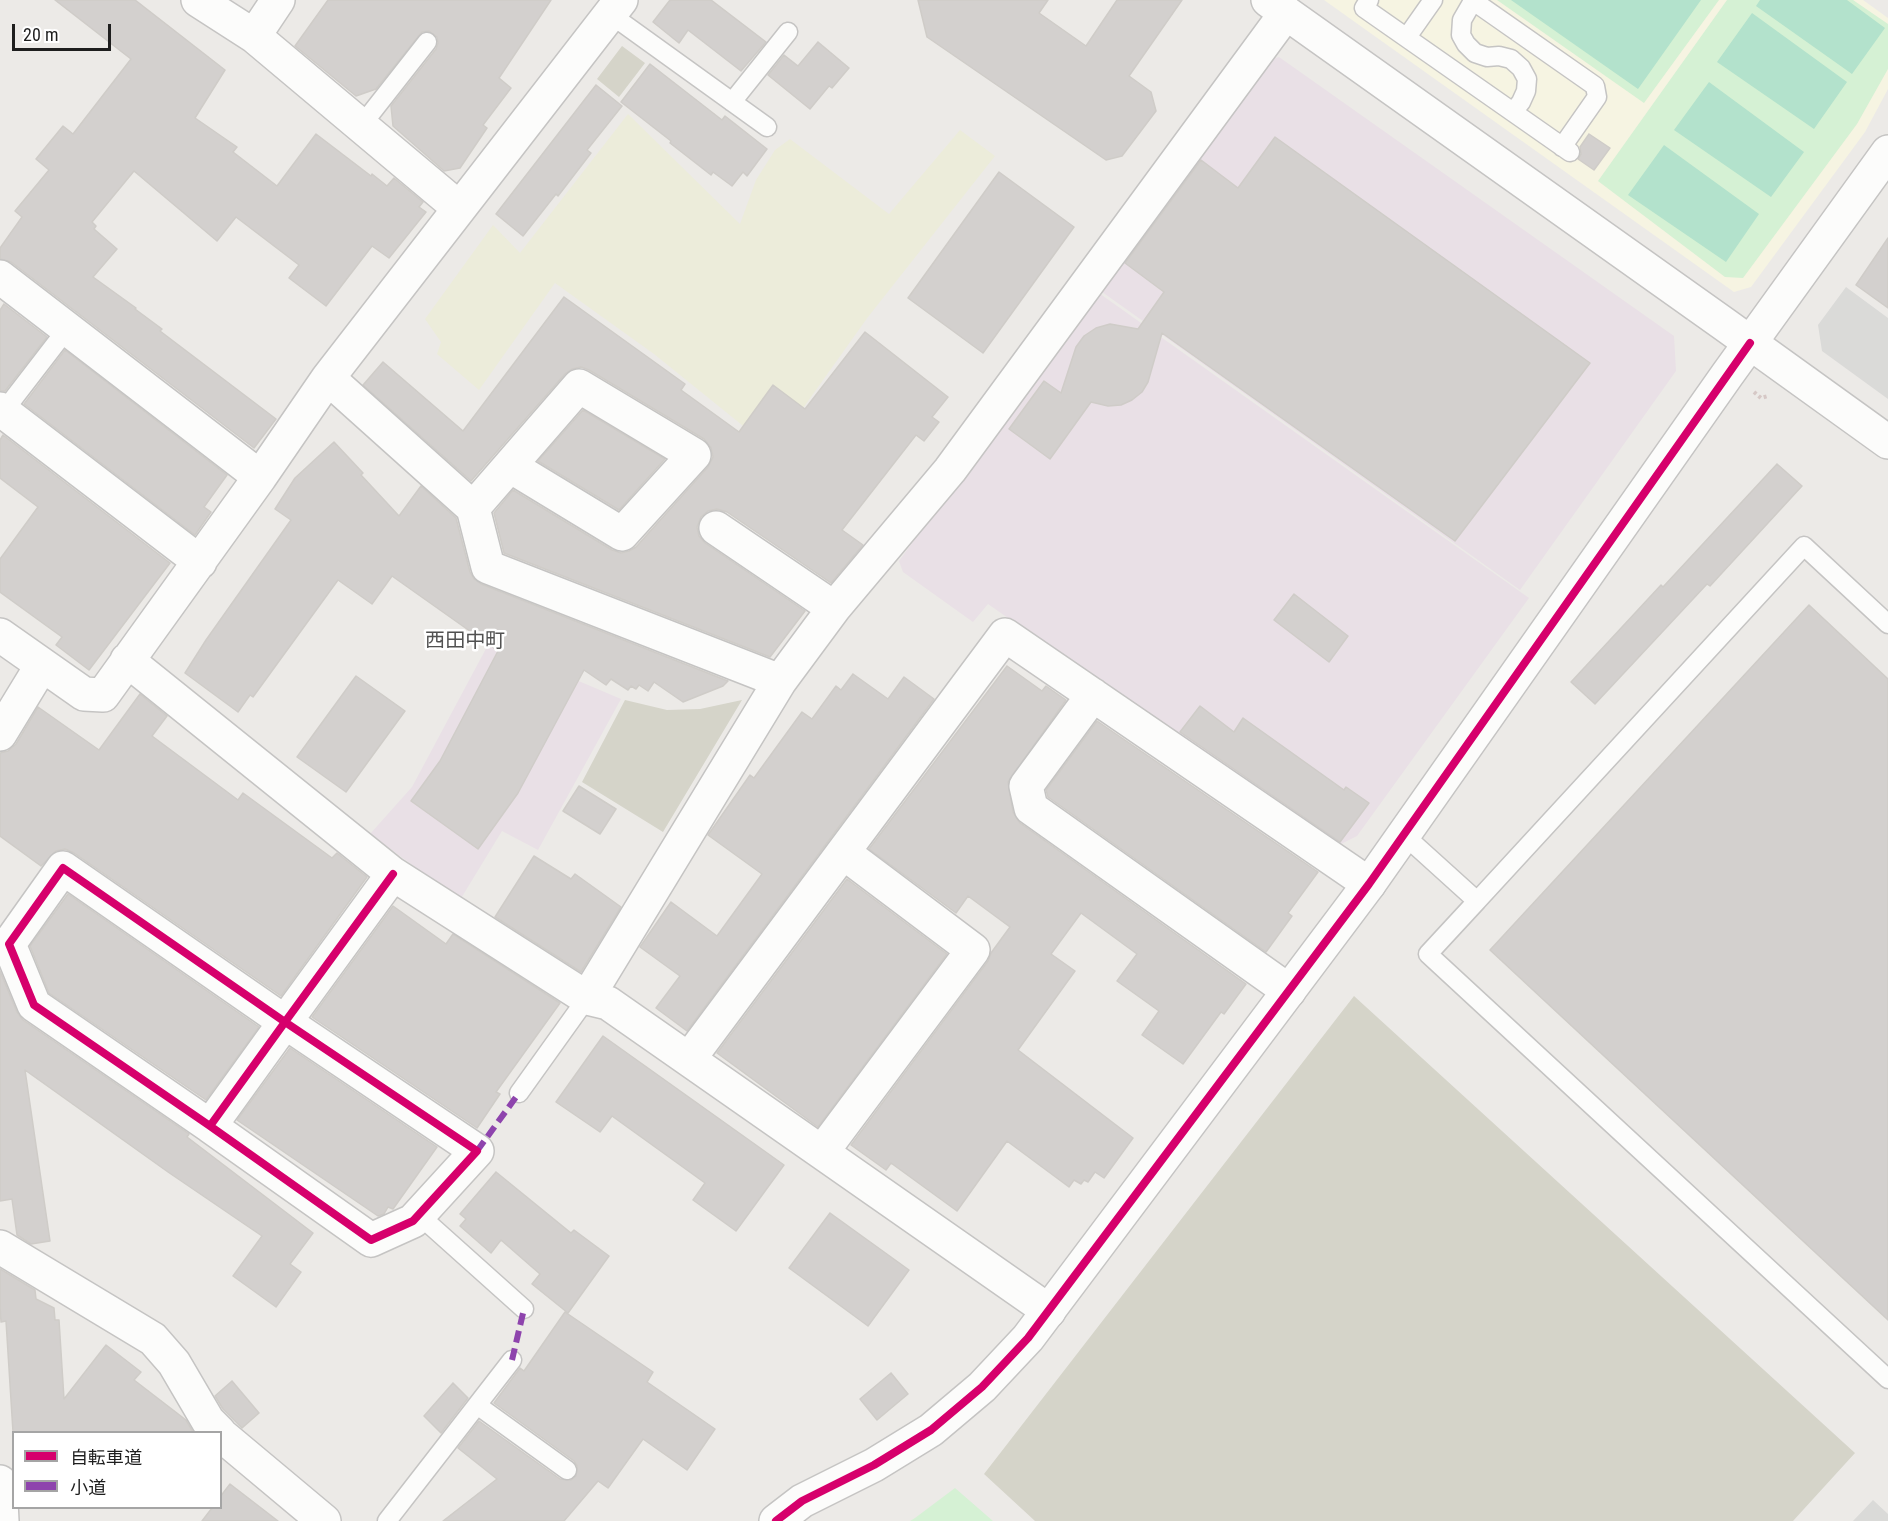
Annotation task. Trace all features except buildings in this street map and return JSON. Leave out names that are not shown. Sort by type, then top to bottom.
[{"type":"street","points":[[198,0],[254,36],[459,208]]},
{"type":"street","points":[[254,36],[278,0]]},
{"type":"street","points":[[587,998],[780,681],[834,608],[950,470],[1277,6],[1888,442]]},
{"type":"street","points":[[0,635],[84,694],[102,695],[200,562],[328,378],[615,7]]},
{"type":"street","points":[[776,1521],[802,1501],[893,1454],[949,1416],[998,1371],[1049,1311],[1369,884],[1750,343],[1888,152]]},
{"type":"street","points":[[0,277],[260,477]]},
{"type":"street","points":[[328,378],[473,508],[488,567],[780,681]]},
{"type":"street","points":[[473,508],[579,386],[694,455],[622,534],[510,466]]},
{"type":"street","points":[[1,412],[200,562]]},
{"type":"street","points":[[716,528],[834,608]]},
{"type":"street","points":[[689,1059],[1005,635],[1369,884]]},
{"type":"street","points":[[127,660],[393,874],[587,998],[608,1003],[1049,1311]]},
{"type":"street","points":[[0,734],[42,665]]},
{"type":"street","points":[[1093,696],[1026,786],[1031,808],[1289,992]]},
{"type":"street","points":[[822,1152],[973,950],[844,853]]},
{"type":"street","points":[[63,867],[285,1022],[477,1151],[413,1221],[371,1240],[34,1005],[5,945],[63,867]]},
{"type":"street","points":[[210,1126],[393,874]]},
{"type":"street","points":[[0,1247],[153,1339],[174,1363],[208,1421],[218,1431]]},
{"type":"street","points":[[222,1435],[324,1521]]},
{"type":"street","points":[[0,1482],[2,1521]]},
{"type":"lane","points":[[1369,0],[1364,8],[1566,149],[1597,97],[1595,86],[1473,0],[1462,20],[1461,35],[1466,44],[1475,52],[1487,57],[1499,56],[1511,59],[1521,68],[1527,80],[1524,96],[1513,112]]},
{"type":"lane","points":[[1407,38],[1433,0]]},
{"type":"lane","points":[[615,7],[732,102],[767,127]]},
{"type":"lane","points":[[732,102],[788,32]]},
{"type":"lane","points":[[361,126],[427,42]]},
{"type":"lane","points":[[1,412],[67,329]]},
{"type":"lane","points":[[1888,624],[1804,546],[1428,954],[1888,1378]]},
{"type":"lane","points":[[1404,835],[1477,901]]},
{"type":"lane","points":[[519,1093],[587,998]]},
{"type":"lane","points":[[419,1215],[524,1309]]},
{"type":"lane","points":[[387,1521],[512,1360]]},
{"type":"lane","points":[[477,1405],[567,1470]]},
{"type":"shaded area","points":[[1324,0],[1863,0],[1888,18],[1888,89],[1865,132],[1751,287],[1734,292]]},
{"type":"shaded area","points":[[622,46],[645,63],[619,97],[597,79]]},
{"type":"shaded area","points":[[1279,57],[1674,336],[1676,371],[1520,590],[1098,289],[1263,62]]},
{"type":"shaded area","points":[[1846,287],[1888,318],[1888,399],[1822,351],[1818,325]]},
{"type":"shaded area","points":[[1096,291],[1529,598],[1357,836],[1335,847],[988,604],[973,622],[903,572],[899,561]]},
{"type":"shaded area","points":[[489,643],[621,699],[538,850],[502,831],[460,900],[370,834],[412,787]]},
{"type":"shaded area","points":[[625,700],[667,710],[700,709],[742,700],[663,832],[582,782]]},
{"type":"shaded area","points":[[1354,996],[1855,1453],[1793,1521],[1035,1521],[984,1474]]},
{"type":"shaded area","points":[[1873,1500],[1888,1514],[1888,1521],[1853,1521]]},
{"type":"green space","points":[[1497,0],[1719,0],[1644,103]]},
{"type":"green space","points":[[1511,0],[1701,0],[1638,89]]},
{"type":"green space","points":[[1727,0],[1853,0],[1888,24],[1888,69],[1857,124],[1743,278],[1725,277],[1598,181]]},
{"type":"green space","points":[[1760,0],[1847,0],[1885,28],[1852,74],[1756,6]]},
{"type":"green space","points":[[1752,13],[1847,82],[1814,129],[1717,62]]},
{"type":"green space","points":[[1709,82],[1804,152],[1771,197],[1674,130]]},
{"type":"green space","points":[[628,114],[740,224],[756,180],[775,150],[790,139],[889,214],[960,130],[995,156],[868,317],[771,453],[742,425],[654,354],[555,283],[479,390],[437,354],[441,342],[425,319],[493,225],[520,253]]},
{"type":"green space","points":[[1664,145],[1759,214],[1726,262],[1628,195]]},
{"type":"green space","points":[[955,1488],[993,1521],[910,1521],[915,1518]]},
{"type":"marked path","points":[[477,1151],[519,1093]]},
{"type":"marked path","points":[[512,1360],[524,1309]]},
{"type":"cycle path","points":[[776,1521],[802,1501],[874,1465],[931,1430],[982,1387],[1028,1338],[1369,884],[1750,343]]},
{"type":"cycle path","points":[[210,1126],[371,1240],[413,1221],[477,1151],[285,1022],[63,868],[9,944],[34,1005],[210,1126],[285,1022],[393,874]]},
{"type":"district","name":"西田中町","points":[[465,642]]}]
